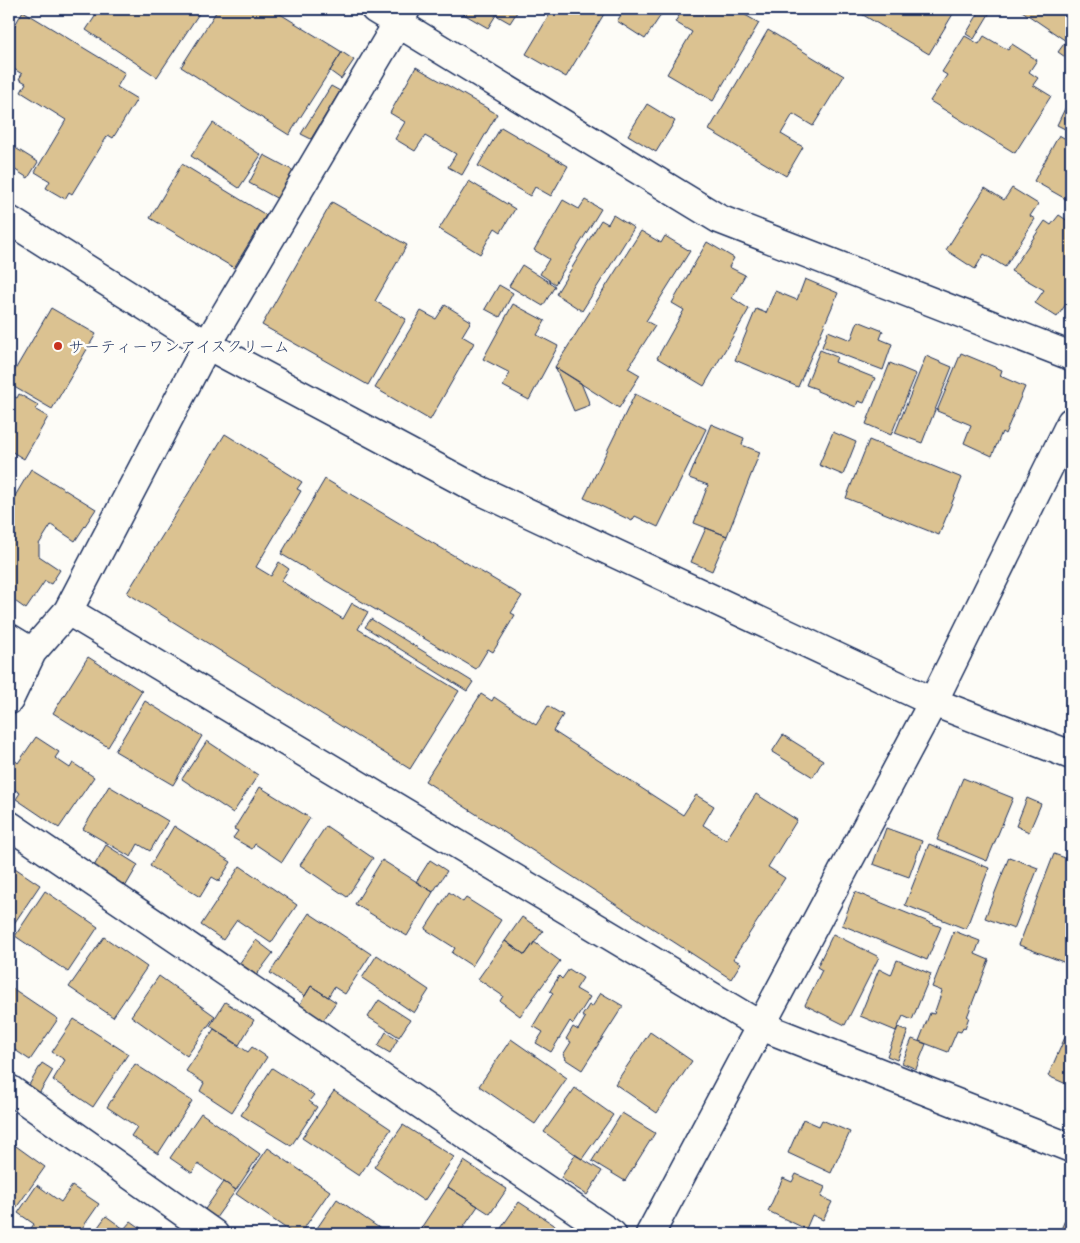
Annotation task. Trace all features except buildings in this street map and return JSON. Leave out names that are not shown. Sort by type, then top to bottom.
[{"type":"street","points":[[375,9],[402,16],[719,219],[1071,356]]},
{"type":"street","points":[[9,700],[32,652],[68,610],[207,345],[402,16]]},
{"type":"street","points":[[9,220],[207,345],[477,489],[933,702],[1071,754]]},
{"type":"street","points":[[650,1234],[933,702],[1071,422]]},
{"type":"street","points":[[68,610],[760,1026],[1071,1148]]},
{"type":"street","points":[[9,638],[32,652]]},
{"type":"street","points":[[9,825],[612,1234]]},
{"type":"street","points":[[9,1089],[214,1234]]},
{"type":"place","name":"サーティーワンアイスクリーム","points":[[58,346]]}]
